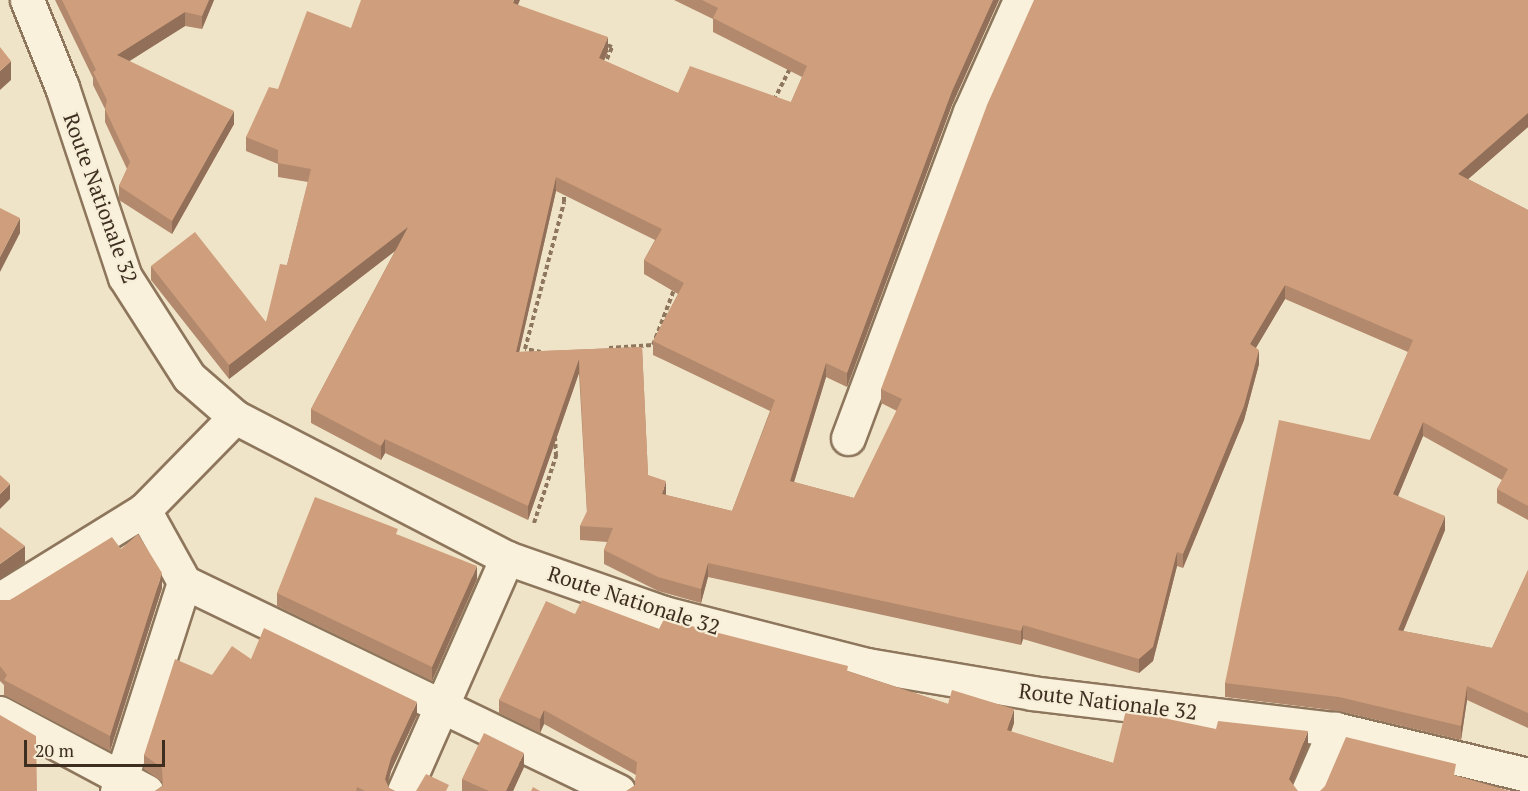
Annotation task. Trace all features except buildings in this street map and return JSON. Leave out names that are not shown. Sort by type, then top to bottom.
[{"type":"street","points":[[848,438],[970,112],[1020,0]]},
{"type":"street","name":"Route Nationale 32","points":[[33,3],[125,277],[189,377],[235,417],[513,560],[664,613],[867,665],[1032,693],[1335,729],[1528,775]]},
{"type":"street","points":[[0,599],[144,510],[235,417]]},
{"type":"street","points":[[144,510],[184,582],[618,791]]},
{"type":"street","points":[[404,791],[442,705],[513,560]]},
{"type":"street","points":[[0,713],[129,786],[184,582]]},
{"type":"street","points":[[1308,791],[1335,729]]},
{"type":"path","points":[[602,43],[612,47],[603,70]]},
{"type":"path","points":[[771,108],[795,58]]},
{"type":"path","points":[[546,364],[544,353],[525,349],[564,202],[563,180]]},
{"type":"path","points":[[599,349],[653,345],[668,300],[679,280]]},
{"type":"path","points":[[513,560],[556,456],[554,432]]}]
